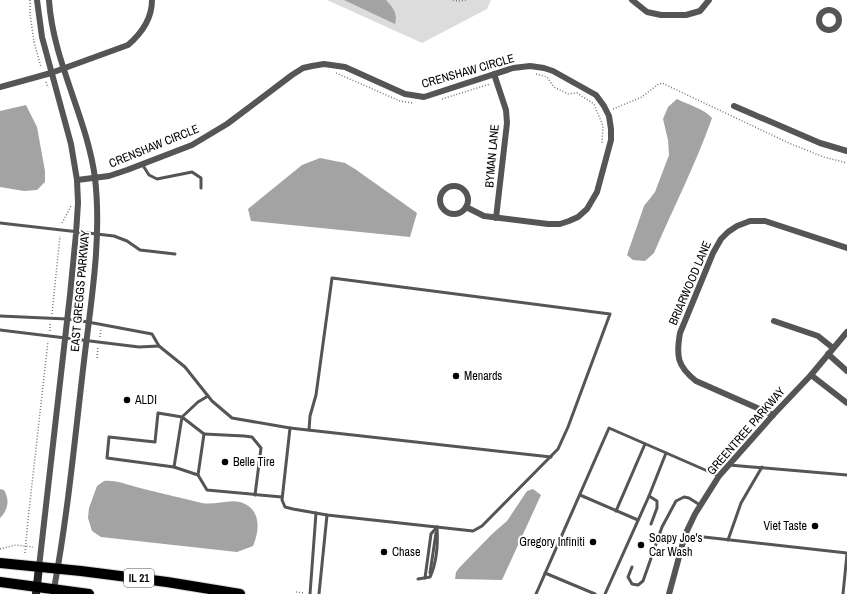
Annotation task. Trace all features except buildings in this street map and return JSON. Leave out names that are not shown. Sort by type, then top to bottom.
[{"type":"main road","name":"IL 21","points":[[0,563],[167,582],[240,594]]},
{"type":"main road","points":[[0,582],[37,590],[89,594]]},
{"type":"street","name":"EAST GREGGS PARKWAY","points":[[37,0],[42,37],[71,144],[77,180],[76,232],[39,567]]},
{"type":"street","name":"EAST GREGGS PARKWAY","points":[[49,0],[50,12],[63,68],[84,128],[90,151],[95,178],[97,234],[96,257],[64,537],[53,591]]},
{"type":"street","points":[[0,87],[51,73],[128,45],[136,38],[147,24],[150,17],[152,0]]},
{"type":"street","points":[[632,0],[647,12],[661,15],[686,15],[700,11],[709,0]]},
{"type":"street","points":[[839,17],[847,15]]},
{"type":"street","name":"CRENSHAW CIRCLE","points":[[77,180],[109,176],[192,145],[227,124],[303,68],[324,64],[335,64],[345,67],[405,94],[424,97],[494,74],[518,67],[530,66],[544,68],[596,95],[607,112],[611,129],[611,140],[597,192],[587,209],[578,216],[560,224],[548,224],[484,216],[466,207]]},
{"type":"street","name":"BYMAN LANE","points":[[494,74],[506,110],[507,123],[496,218]]},
{"type":"street","points":[[734,106],[820,143],[847,151]]},
{"type":"street","points":[[455,187],[463,190],[468,198],[466,207],[460,213],[456,214],[447,212],[440,201],[443,192],[446,189],[455,187]]},
{"type":"street","name":"BRIARWOOD LANE","points":[[773,415],[696,381],[686,373],[678,360],[680,333],[713,253],[721,239],[728,232],[737,226],[750,221],[765,221],[847,248]]},
{"type":"street","points":[[774,321],[818,336],[833,348]]},
{"type":"street","name":"GREENTREE PARKWAY","points":[[669,594],[684,535],[700,505],[719,476],[811,375],[847,332]]},
{"type":"street","points":[[828,354],[847,371]]},
{"type":"street","points":[[811,375],[847,403]]},
{"type":"street","points":[[37,590],[39,567]]},
{"type":"lane","points":[[142,164],[149,175],[157,179],[192,172],[201,178],[201,188]]},
{"type":"lane","points":[[0,223],[114,236],[127,241],[140,250],[175,254]]},
{"type":"lane","points":[[290,428],[282,497],[285,507],[327,515],[473,531],[482,526],[558,449],[568,427],[610,314],[332,278],[316,395],[310,416],[309,430]]},
{"type":"lane","points":[[0,316],[67,319],[152,334],[159,346],[185,367],[212,401],[232,418],[290,428],[551,457]]},
{"type":"lane","points":[[0,330],[139,347],[159,346]]},
{"type":"lane","points":[[174,467],[182,417],[198,402],[208,396]]},
{"type":"lane","points":[[198,475],[174,467],[108,458],[109,437],[155,442],[158,413],[182,417],[204,434],[252,437],[261,448],[255,495]]},
{"type":"lane","points":[[536,594],[609,428],[719,476]]},
{"type":"lane","points":[[204,434],[198,475],[207,490],[282,497]]},
{"type":"lane","points":[[616,511],[645,444]]},
{"type":"lane","points":[[605,594],[666,453]]},
{"type":"lane","points":[[728,465],[847,475]]},
{"type":"lane","points":[[728,540],[741,503],[762,468]]},
{"type":"lane","points":[[580,495],[638,520]]},
{"type":"lane","points":[[648,496],[656,501],[657,508],[651,524]]},
{"type":"lane","points":[[632,567],[628,577],[632,584],[638,585],[643,580],[662,527],[676,501],[684,497],[689,498],[700,505]]},
{"type":"lane","points":[[310,594],[316,513]]},
{"type":"lane","points":[[318,594],[327,515]]},
{"type":"lane","points":[[418,579],[430,577],[434,568],[438,539],[436,527]]},
{"type":"lane","points":[[425,578],[431,534],[436,527]]},
{"type":"lane","points":[[684,535],[847,553],[843,594]]},
{"type":"lane","points":[[545,573],[595,594]]},
{"type":"path","points":[[30,0],[30,14],[34,42],[41,67]]},
{"type":"path","points":[[453,0],[466,0]]},
{"type":"path","points":[[532,74],[547,77],[554,87],[568,94],[577,93],[594,104],[603,126],[602,143]]},
{"type":"path","points":[[46,82],[49,89]]},
{"type":"path","points":[[599,115],[642,97],[657,85],[662,83],[791,144],[847,163]]},
{"type":"path","points":[[62,223],[71,204]]},
{"type":"path","points":[[25,553],[60,236]]},
{"type":"path","points":[[68,309],[90,312]]},
{"type":"path","points":[[0,549],[16,545],[33,547]]},
{"type":"shaded area","points":[[327,0],[491,0],[487,9],[422,43]]},
{"type":"shaded area","points":[[344,0],[386,0],[393,8],[396,17],[395,24]]},
{"type":"shaded area","points":[[677,99],[701,110],[712,118],[692,169],[654,253],[645,261],[633,260],[627,255],[644,206],[655,192],[669,155],[668,140],[663,119],[668,107]]},
{"type":"shaded area","points":[[26,105],[37,127],[45,171],[45,182],[37,190],[24,191],[0,187],[0,111]]},
{"type":"shaded area","points":[[320,158],[345,163],[417,213],[410,237],[251,221],[248,209],[302,165]]},
{"type":"shaded area","points":[[104,481],[118,482],[208,504],[231,501],[242,502],[252,509],[257,518],[257,535],[253,546],[237,552],[101,537],[92,531],[88,518],[89,508],[97,486]]},
{"type":"shaded area","points":[[0,489],[4,490],[6,494],[7,505],[5,512],[0,518]]},
{"type":"shaded area","points":[[533,489],[541,495],[502,580],[455,579],[456,572],[459,568],[492,534],[507,521],[527,491]]},
{"type":"place","name":"Menards","points":[[456,376]]},
{"type":"place","name":"ALDI","points":[[127,400]]},
{"type":"place","name":"Belle Tire","points":[[225,462]]},
{"type":"place","name":"Viet Taste","points":[[815,526]]},
{"type":"place","name":"Gregory Infiniti","points":[[593,542]]},
{"type":"place","name":"Soapy Joe's Car Wash","points":[[641,545]]},
{"type":"place","name":"Chase","points":[[384,552]]}]
